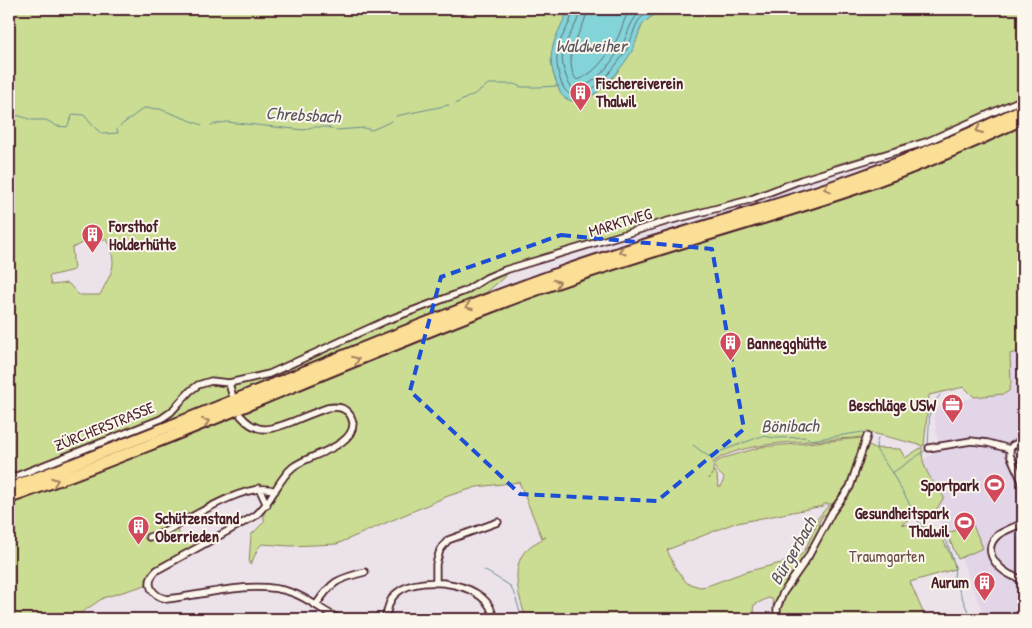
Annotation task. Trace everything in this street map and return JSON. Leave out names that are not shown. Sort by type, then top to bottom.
[{"type":"highway","points":[[9,488],[136,440],[508,291],[613,254],[858,178],[935,149],[1023,109]]},
{"type":"highway","points":[[9,498],[159,441],[494,306],[621,261],[859,187],[942,155],[1023,119]]},
{"type":"street","name":"MARKTWEG","points":[[229,383],[269,374],[385,321],[464,291],[492,275],[668,221],[749,200],[801,180],[926,142],[1023,99]]},
{"type":"street","name":"ZÜRCHERSTRASSE","points":[[9,479],[161,419],[171,412],[190,390],[198,385],[211,382],[229,383]]},
{"type":"street","points":[[229,383],[232,394]]},
{"type":"street","points":[[242,416],[248,424],[256,428],[268,430],[336,406],[344,408],[349,413],[353,422],[352,430],[342,442],[294,466],[285,475],[267,505],[255,516],[153,573],[150,583],[153,593],[159,598],[168,599],[260,587],[292,593],[316,605],[330,617],[340,619]]},
{"type":"street","points":[[780,619],[777,615],[777,608],[783,593],[808,557],[832,512],[850,487],[867,436]]},
{"type":"street","points":[[1023,440],[1010,449],[1010,455],[1023,484]]},
{"type":"street","points":[[929,448],[971,441],[1010,449]]},
{"type":"street","points":[[149,537],[164,534],[243,492],[260,488],[275,491]]},
{"type":"street","points":[[260,488],[267,505]]},
{"type":"street","points":[[436,583],[436,564],[440,550],[448,540],[498,522]]},
{"type":"street","points":[[1023,523],[999,535],[991,550],[993,558],[1004,572],[1023,579]]},
{"type":"street","points":[[316,605],[327,589],[336,582],[345,577],[364,572]]},
{"type":"street","points":[[384,619],[390,602],[399,591],[414,585],[436,583],[455,585],[479,595],[490,606],[493,619]]},
{"type":"highlighted area","points":[[561,235],[712,249],[744,429],[657,501],[520,494],[410,391],[441,277]]},
{"type":"shaded area","points":[[1023,350],[1023,619],[985,619],[961,558],[958,559],[935,511],[943,497],[927,473],[922,460],[941,449],[937,437],[933,409],[956,401],[1004,394],[1009,391],[1011,383],[1010,354]]},
{"type":"green space","name":"Traumgarten","points":[[9,9],[569,9],[563,22],[553,73],[560,92],[565,98],[580,100],[595,94],[608,84],[632,50],[643,23],[662,9],[1023,9],[1023,95],[942,133],[834,165],[742,200],[520,263],[487,292],[287,373],[295,392],[373,359],[532,298],[649,258],[761,225],[861,192],[959,154],[1023,125],[1023,350],[1010,354],[1011,383],[1009,391],[1004,394],[974,397],[964,387],[929,395],[924,446],[872,433],[854,438],[757,446],[727,454],[714,461],[713,472],[709,479],[714,471],[717,475],[718,486],[721,487],[724,478],[716,469],[716,462],[761,447],[862,438],[872,448],[900,449],[905,458],[922,447],[925,468],[944,497],[932,517],[923,519],[920,515],[901,524],[938,529],[955,569],[910,582],[925,617],[915,619],[781,619],[779,615],[781,600],[837,504],[824,504],[823,506],[732,524],[667,550],[676,569],[687,583],[700,587],[707,586],[745,572],[797,559],[805,550],[818,518],[828,506],[832,506],[828,513],[822,516],[819,523],[820,527],[811,547],[774,608],[772,599],[768,598],[754,605],[753,610],[759,617],[764,619],[672,619],[671,616],[666,616],[666,619],[526,619],[517,584],[518,566],[526,550],[546,537],[542,538],[519,482],[477,487],[448,496],[337,544],[290,546],[262,544],[258,548],[251,564],[249,564],[251,535],[264,522],[264,509],[275,491],[243,492],[176,527],[180,535],[200,545],[152,569],[146,585],[103,598],[75,617],[75,619],[9,619]],"holes":[[[106,239],[113,262],[111,273],[100,295],[79,295],[68,283],[51,285],[49,276],[74,270],[72,248],[89,240]]]},
{"type":"green space","name":"Gesundheitspark Thalwil","points":[[972,523],[983,548],[958,559],[947,534]]},
{"type":"water","name":"Waldweiher","points":[[569,9],[662,9],[644,23],[632,51],[613,77],[594,94],[584,100],[574,101],[563,97],[560,93],[551,61],[556,36]]},
{"type":"waterway","name":"Chrebsbach","points":[[455,104],[488,84],[514,84],[521,87],[559,86]]},
{"type":"waterway","name":"Chrebsbach","points":[[396,116],[449,105]]},
{"type":"waterway","name":"Chrebsbach","points":[[120,126],[144,108],[160,109],[202,125]]},
{"type":"waterway","name":"Chrebsbach","points":[[9,115],[32,120],[46,120],[57,126],[67,127],[73,114],[84,115],[102,134],[118,133],[117,129]]},
{"type":"waterway","name":"Chrebsbach","points":[[211,125],[226,122],[304,130],[312,127],[327,127],[336,130],[364,128],[372,130],[392,121]]},
{"type":"waterway","points":[[928,446],[930,408],[940,395]]},
{"type":"waterway","name":"Bönibach","points":[[693,445],[708,456],[762,436],[776,438],[806,437],[811,440],[863,432]]},
{"type":"waterway","name":"Bönibach","points":[[878,438],[877,451],[908,501],[915,518],[921,524]]},
{"type":"waterway","points":[[892,473],[926,450]]},
{"type":"waterway","name":"Bönibach","points":[[921,525],[926,527]]},
{"type":"waterway","name":"Bönibach","points":[[939,532],[947,542],[954,563]]},
{"type":"waterway","name":"Bönibach","points":[[955,566],[954,578],[971,619]]},
{"type":"waterway","points":[[484,570],[509,585],[516,596]]},
{"type":"waterway","points":[[516,599],[522,619]]},
{"type":"place","name":"Fischereiverein Thalwil","points":[[580,111]]},
{"type":"place","name":"Forsthof Holderhütte","points":[[93,254]]},
{"type":"place","name":"Bannegghütte","points":[[731,362]]},
{"type":"place","name":"Beschläge USW","points":[[952,424]]},
{"type":"place","name":"Sportpark","points":[[995,504]]},
{"type":"place","name":"Gesundheitspark Thalwil","points":[[965,541]]},
{"type":"place","name":"Schützenstand Oberrieden","points":[[139,546]]},
{"type":"place","name":"Aurum","points":[[985,601]]},
{"type":"water label","name":"Bürgerbach","points":[[793,551]]}]
